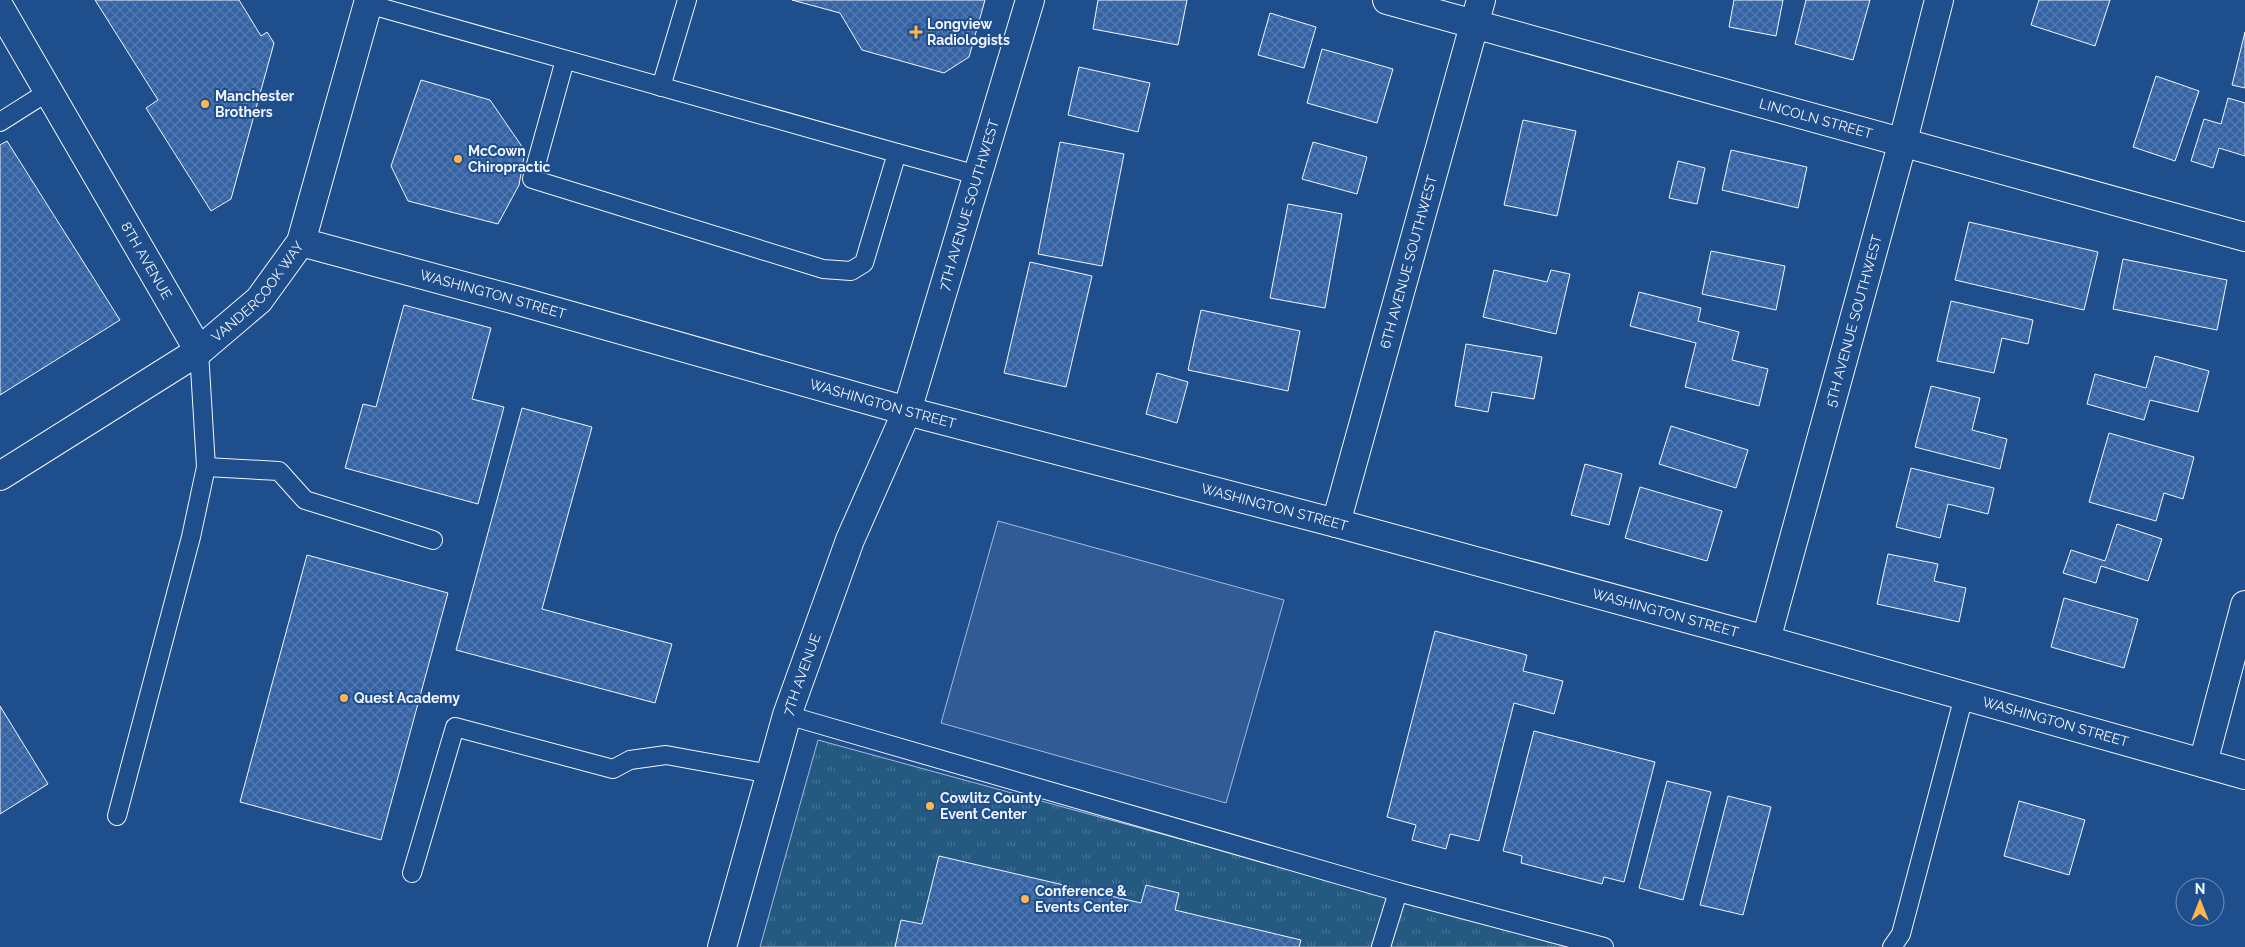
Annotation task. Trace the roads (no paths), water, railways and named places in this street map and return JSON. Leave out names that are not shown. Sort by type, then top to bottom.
[{"type":"street","name":"7TH AVENUE SOUTHWEST","points":[[907,411],[1030,0]]},
{"type":"street","name":"LINCOLN STREET","points":[[1387,0],[1478,12],[1903,141],[2245,237]]},
{"type":"street","name":"5TH AVENUE SOUTHWEST","points":[[1766,640],[1903,141],[1939,0]]},
{"type":"street","name":"VANDERCOOK WAY","points":[[0,476],[200,350],[259,300],[302,242],[369,2]]},
{"type":"street","name":"8TH AVENUE","points":[[0,8],[200,350]]},
{"type":"street","name":"6TH AVENUE SOUTHWEST","points":[[1336,522],[1478,12]]},
{"type":"street","name":"WASHINGTON STREET","points":[[302,242],[519,300],[907,411],[1336,522],[1766,640],[2245,775]]},
{"type":"street","name":"7TH AVENUE","points":[[722,947],[787,715],[850,540],[907,411]]},
{"type":"street","points":[[2202,763],[2245,606]]},
{"type":"lane","points":[[661,87],[687,0]]},
{"type":"lane","points":[[369,2],[565,60],[977,175]]},
{"type":"lane","points":[[565,60],[532,179],[823,269],[851,271],[864,263],[897,153]]},
{"type":"lane","points":[[0,122],[49,90]]},
{"type":"lane","name":"8TH AVENUE","points":[[117,816],[191,537],[206,467],[200,350]]},
{"type":"lane","points":[[206,467],[279,471],[305,500],[433,540]]},
{"type":"lane","points":[[1892,947],[1901,934],[1964,696]]},
{"type":"lane","points":[[787,715],[1398,892],[1604,947]]},
{"type":"lane","points":[[412,873],[455,727],[613,769],[630,760],[666,755],[770,774]]},
{"type":"lane","points":[[1381,947],[1398,892]]},
{"type":"place","name":"Longview Radiologists","points":[[916,32]]},
{"type":"place","name":"Manchester Brothers","points":[[205,104]]},
{"type":"place","name":"McCown Chiropractic","points":[[458,159]]},
{"type":"place","name":"Quest Academy","points":[[344,698]]},
{"type":"place","name":"Cowlitz County Event Center","points":[[930,806]]},
{"type":"place","name":"Conference & Events Center","points":[[1025,899]]}]
